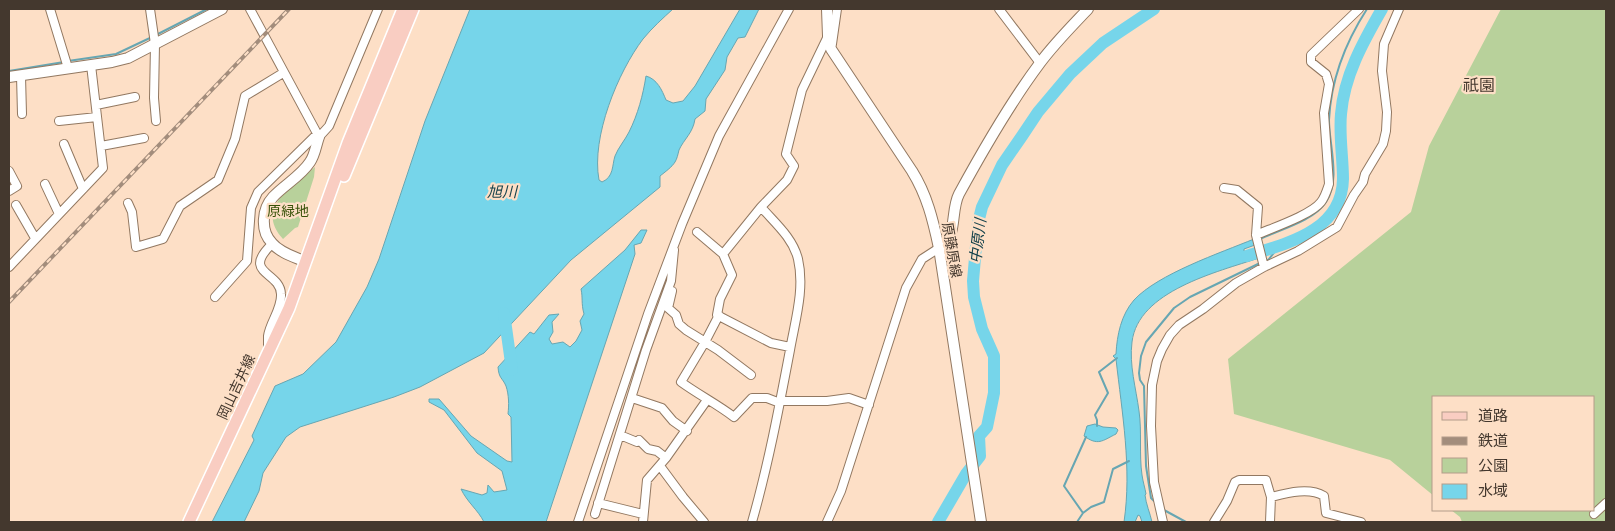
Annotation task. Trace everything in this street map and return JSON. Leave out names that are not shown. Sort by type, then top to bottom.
[{"type":"main road","points":[[9,77],[21,76],[67,64],[91,65],[128,58],[154,39],[222,9]]},
{"type":"main road","name":"岡山吉井線","points":[[189,522],[289,308],[348,143],[403,9]]},
{"type":"main road","name":"岡山吉井線","points":[[306,262],[413,9]]},
{"type":"main road","name":"原藤原線","points":[[827,9],[828,36],[831,49],[920,185],[930,210],[939,248],[981,522]]},
{"type":"main road","points":[[939,248],[944,246],[950,238],[956,200],[983,151],[1040,63],[1088,9]]},
{"type":"main road","points":[[306,262],[287,254],[272,244],[266,233],[264,223],[266,206],[272,198],[311,162],[318,135]]},
{"type":"street","points":[[50,9],[67,64]]},
{"type":"street","points":[[150,9],[154,39],[156,120]]},
{"type":"street","points":[[250,9],[318,135]]},
{"type":"street","points":[[215,297],[246,261],[251,208],[258,192],[329,126],[378,9]]},
{"type":"street","points":[[578,522],[674,242],[720,136],[789,9]]},
{"type":"street","points":[[831,49],[837,9]]},
{"type":"street","points":[[999,9],[1040,63]]},
{"type":"street","points":[[1164,522],[1154,482],[1152,444],[1152,385],[1157,361],[1170,335],[1179,326],[1236,283],[1263,265],[1298,251],[1337,227],[1383,144],[1387,112],[1382,71],[1384,44],[1399,9]]},
{"type":"street","points":[[1256,237],[1320,204],[1330,184],[1324,114],[1329,84],[1326,74],[1311,62],[1311,56],[1357,10]]},
{"type":"street","points":[[723,254],[760,207],[787,180],[794,166],[786,154],[797,107],[802,90],[828,36]]},
{"type":"street","points":[[9,267],[103,168],[91,65]]},
{"type":"street","points":[[128,204],[132,212],[136,247],[162,240],[180,206],[218,180],[235,139],[245,96],[283,73]]},
{"type":"street","points":[[21,76],[22,114]]},
{"type":"street","points":[[96,105],[134,97]]},
{"type":"street","points":[[59,121],[97,117]]},
{"type":"street","points":[[101,146],[144,138]]},
{"type":"street","points":[[64,144],[83,189]]},
{"type":"street","points":[[9,171],[17,186],[9,191]]},
{"type":"street","points":[[45,184],[59,214]]},
{"type":"street","points":[[1224,188],[1237,190],[1258,207],[1256,237],[1263,265]]},
{"type":"street","points":[[16,205],[35,238]]},
{"type":"street","points":[[752,522],[781,402],[798,308],[800,274],[798,258],[793,245],[760,207]]},
{"type":"street","points":[[697,232],[723,254],[732,275],[720,299],[719,315],[681,382],[734,417],[752,398],[767,398],[781,402],[827,401],[849,398],[869,405]]},
{"type":"street","points":[[595,514],[646,350],[671,281],[674,264],[674,242]]},
{"type":"street","points":[[269,352],[268,336],[281,293],[278,286],[261,267],[260,261],[262,254],[272,244]]},
{"type":"street","points":[[827,522],[841,492],[906,288],[922,259],[939,248]]},
{"type":"street","points":[[671,281],[672,291],[668,308],[676,314],[679,324],[751,375]]},
{"type":"street","points":[[719,315],[772,343],[790,347]]},
{"type":"street","points":[[632,398],[662,408],[673,421],[687,431]]},
{"type":"street","points":[[598,503],[643,518],[647,480],[687,431],[707,400]]},
{"type":"street","points":[[620,435],[637,442],[639,440],[648,449],[657,451],[666,458]]},
{"type":"street","points":[[660,466],[682,498],[704,522]]},
{"type":"street","points":[[1214,522],[1228,501],[1235,482],[1238,480],[1266,480],[1270,497],[1270,522]]},
{"type":"street","points":[[1270,497],[1292,492],[1317,492],[1324,496],[1326,513],[1361,522]]},
{"type":"street","points":[[1594,514],[1606,503]]},
{"type":"green space","points":[[1501,9],[1606,9],[1606,522],[1462,522],[1460,517],[1452,511],[1595,511],[1595,396],[1432,396],[1432,494],[1390,460],[1234,414],[1228,359],[1411,212],[1429,146]]},
{"type":"green space","name":"原緑地","points":[[315,167],[314,177],[298,227],[283,239],[275,228],[273,217],[275,208],[280,198]]},
{"type":"water","name":"旭川","points":[[470,9],[673,9],[643,39],[624,69],[616,87],[603,125],[599,144],[599,180],[602,182],[611,174],[616,153],[632,125],[640,104],[646,76],[656,82],[666,100],[673,103],[683,101],[695,86],[740,9],[759,9],[745,37],[738,38],[727,57],[725,70],[706,99],[705,111],[695,119],[675,162],[660,176],[660,187],[571,260],[484,353],[420,387],[300,427],[286,437],[263,473],[259,491],[244,522],[212,522],[254,440],[252,436],[275,386],[303,374],[336,342],[367,287],[379,259],[425,121]]},
{"type":"water","points":[[641,230],[647,230],[641,243],[634,245],[635,254],[546,522],[484,522],[461,489],[482,495],[487,493],[488,485],[494,492],[507,490],[502,471],[477,453],[444,410],[429,402],[429,399],[439,399],[471,436],[507,461],[512,462],[511,417],[508,414],[508,393],[499,374],[498,367],[530,332],[534,334],[549,315],[559,314],[552,322],[553,332],[549,339],[552,344],[563,342],[570,347],[582,330],[580,321],[584,314],[581,289],[625,250]]},
{"type":"water","points":[[1254,239],[1255,245],[1244,249],[1244,251],[1257,249],[1259,258],[1202,277],[1182,286],[1148,309],[1137,324],[1132,342],[1131,359],[1140,419],[1142,475],[1152,522],[1142,522],[1138,515],[1135,522],[1124,522],[1127,461],[1116,359],[1113,356],[1116,354],[1117,340],[1126,312],[1134,300],[1158,281],[1190,265]]},
{"type":"water","points":[[1095,424],[1118,430],[1116,434],[1103,440],[1093,441],[1084,436],[1087,426]]},
{"type":"waterway","points":[[156,35],[207,9]]},
{"type":"waterway","name":"中原川","points":[[938,522],[966,474],[980,456],[979,436],[987,427],[994,393],[994,356],[982,329],[974,297],[973,281],[978,223],[982,207],[1002,165],[1038,112],[1070,74],[1103,43],[1154,9]]},
{"type":"waterway","points":[[1260,239],[1305,220],[1326,202],[1333,183],[1334,173],[1329,130],[1333,90],[1340,62],[1352,35],[1367,9]]},
{"type":"waterway","points":[[1247,256],[1295,240],[1323,223],[1333,211],[1340,197],[1343,179],[1341,122],[1346,86],[1361,47],[1382,9]]},
{"type":"waterway","points":[[68,61],[116,54],[152,37]]},
{"type":"waterway","points":[[9,71],[64,62]]},
{"type":"waterway","points":[[1265,262],[1280,245]]},
{"type":"waterway","points":[[1154,501],[1151,498],[1146,466],[1144,386],[1140,380],[1139,373],[1141,356],[1146,342],[1174,308],[1190,297],[1260,263]]},
{"type":"waterway","name":"旭川","points":[[504,313],[512,370]]},
{"type":"waterway","points":[[1097,426],[1095,415],[1108,393],[1099,372],[1117,358]]},
{"type":"waterway","points":[[1077,522],[1083,513],[1064,486],[1086,437]]},
{"type":"waterway","points":[[1083,513],[1091,507],[1104,502],[1113,469],[1129,461]]},
{"type":"waterway","points":[[1164,510],[1186,522]]},
{"type":"railway","points":[[9,302],[289,9]]},
{"type":"district","name":"祇園","points":[[1479,85]]}]
